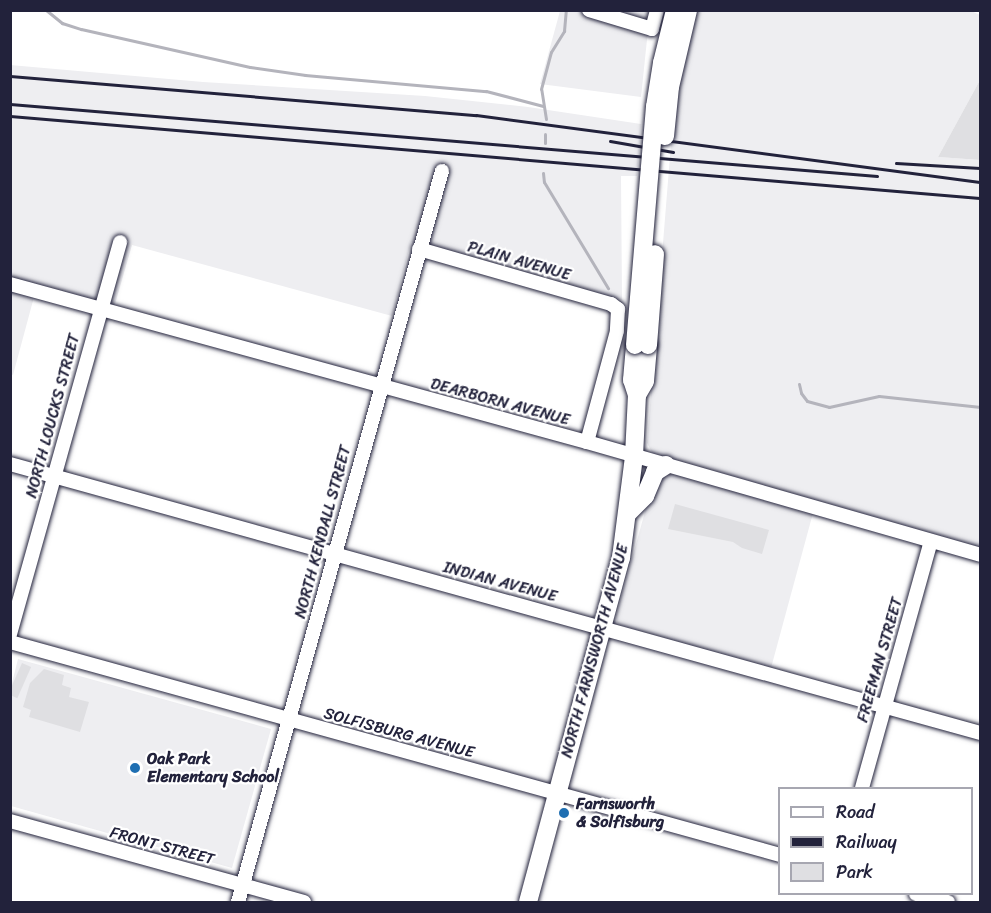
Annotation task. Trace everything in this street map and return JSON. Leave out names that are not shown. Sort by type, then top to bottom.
[{"type":"main road","name":"NORTH FARNSWORTH AVENUE","points":[[641,345],[655,107],[662,63],[675,10]]},
{"type":"main road","name":"NORTH FARNSWORTH AVENUE","points":[[528,903],[621,558],[629,512],[634,456],[637,395],[632,380],[641,345],[666,119],[676,55],[688,10]]},
{"type":"main road","points":[[629,512],[645,496],[656,472],[666,465]]},
{"type":"street","points":[[591,11],[652,29],[657,10]]},
{"type":"street","name":"NORTH KENDALL STREET","points":[[238,903],[442,171]]},
{"type":"street","name":"NORTH LOUCKS STREET","points":[[10,634],[120,242]]},
{"type":"street","name":"PLAIN AVENUE","points":[[419,249],[611,304],[618,309],[620,316],[587,442]]},
{"type":"street","name":"DEARBORN AVENUE","points":[[10,284],[587,442],[981,555]]},
{"type":"street","name":"INDIAN AVENUE","points":[[10,464],[981,733]]},
{"type":"street","name":"FREEMAN STREET","points":[[863,787],[931,541]]},
{"type":"street","name":"SOLFISBURG AVENUE","points":[[10,642],[778,854]]},
{"type":"street","name":"FRONT STREET","points":[[10,821],[304,903]]},
{"type":"street","points":[[920,895],[948,903]]},
{"type":"shaded area","points":[[969,10],[980,15],[980,80],[938,157],[980,160],[980,560],[653,454],[647,443],[672,131],[684,51],[697,11]]},
{"type":"shaded area","points":[[560,11],[650,11],[641,97],[540,84]]},
{"type":"shaded area","points":[[10,65],[203,82],[425,96],[528,107],[641,124],[637,176],[621,176],[622,300],[411,242],[392,316],[132,245],[111,318],[34,297],[13,375],[11,374]]},
{"type":"shaded area","points":[[670,472],[813,513],[771,668],[620,625],[617,622],[616,616],[653,483]]},
{"type":"shaded area","name":"Oak Park Elementary School","points":[[18,659],[271,729],[232,868],[11,806],[11,687]]},
{"type":"green space","points":[[980,80],[980,160],[938,157]]},
{"type":"green space","points":[[675,504],[769,530],[762,554],[742,548],[733,542],[668,529]]},
{"type":"green space","points":[[22,663],[31,667],[17,698],[10,695],[10,690]]},
{"type":"green space","points":[[44,669],[64,675],[62,685],[71,688],[69,697],[89,702],[80,732],[29,717],[31,710],[23,707],[30,683]]},
{"type":"waterway","points":[[46,10],[62,23],[81,29],[250,67],[305,75],[486,91],[543,106]]},
{"type":"waterway","points":[[546,119],[541,89],[551,52],[564,31],[566,10]]},
{"type":"waterway","points":[[545,134],[545,143]]},
{"type":"waterway","points":[[543,173],[544,182],[608,288]]},
{"type":"waterway","points":[[799,384],[801,393],[807,401],[829,407],[879,396],[980,407]]},
{"type":"railway","points":[[10,76],[476,115],[980,182]]},
{"type":"railway","points":[[10,104],[877,176]]},
{"type":"railway","points":[[10,116],[980,198]]},
{"type":"railway","points":[[610,141],[673,152]]},
{"type":"railway","points":[[896,163],[980,168]]},
{"type":"place","name":"Oak Park Elementary School","points":[[135,768]]},
{"type":"place","name":"Farnsworth & Solfisburg","points":[[564,813]]}]
